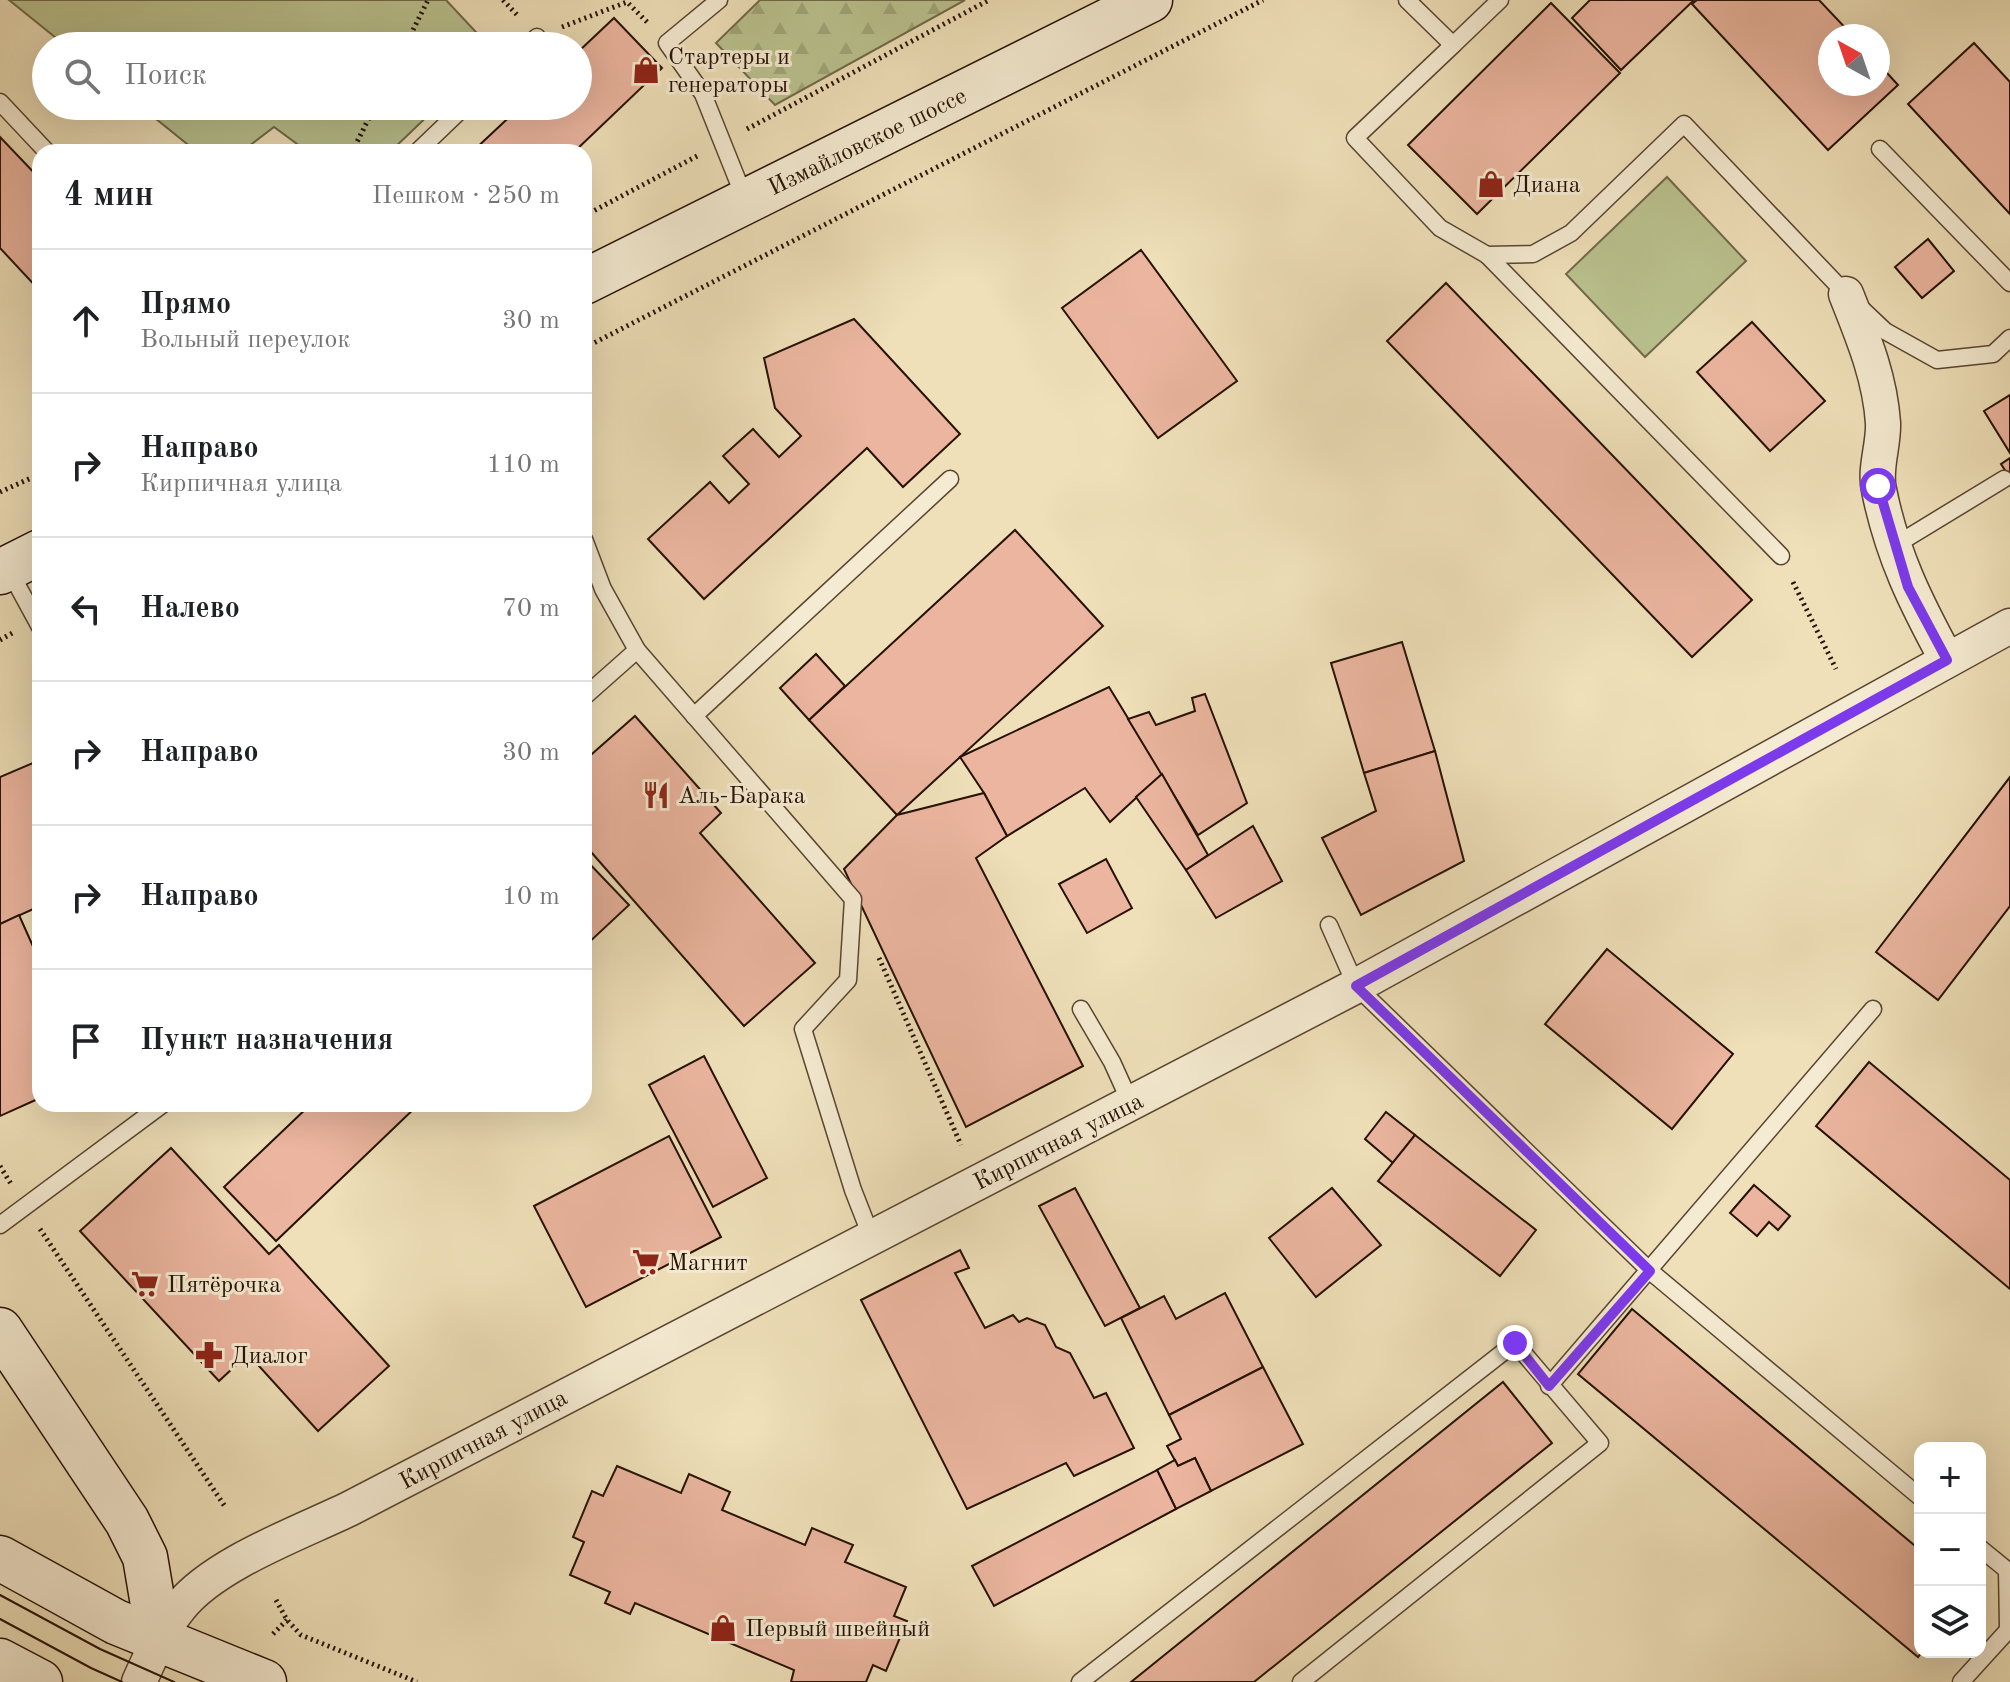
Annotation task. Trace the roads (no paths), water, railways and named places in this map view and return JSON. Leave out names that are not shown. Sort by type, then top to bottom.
[{"type":"main road","name":"Измайловское шоссе","points":[[592,278],[1150,0]]},
{"type":"main road","points":[[0,1330],[127,1521],[145,1557],[159,1640]]},
{"type":"main road","points":[[0,1558],[116,1622],[264,1682]]},
{"type":"main road","points":[[0,1661],[40,1682]]},
{"type":"street","points":[[1846,294],[1874,366],[1883,425],[1878,486],[1894,546],[1908,587],[1947,660]]},
{"type":"street","name":"Кирпичная улица","points":[[139,1682],[159,1640],[180,1607],[215,1574],[349,1509],[1356,986],[2010,626]]},
{"type":"lane","points":[[719,0],[667,43],[703,94],[746,201]]},
{"type":"lane","points":[[1407,0],[1453,45]]},
{"type":"lane","points":[[1500,0],[1355,138],[1440,228],[1487,255],[1781,556]]},
{"type":"lane","points":[[0,102],[39,144]]},
{"type":"lane","points":[[425,144],[450,120]]},
{"type":"lane","points":[[1487,255],[1533,254],[1571,233],[1684,124],[1885,331],[1937,360],[1993,354],[2010,338]]},
{"type":"lane","points":[[1880,149],[2010,283]]},
{"type":"lane","points":[[694,716],[950,479]]},
{"type":"lane","points":[[1894,546],[2004,479]]},
{"type":"lane","points":[[592,560],[603,589],[637,650],[853,899],[848,980],[803,1029],[853,1190],[871,1236]]},
{"type":"lane","points":[[12,566],[32,610]]},
{"type":"lane","points":[[592,690],[637,650]]},
{"type":"lane","points":[[1329,925],[1356,986],[1650,1271],[1914,1492]]},
{"type":"lane","points":[[1081,1009],[1112,1062],[1131,1104]]},
{"type":"lane","points":[[1549,1386],[1873,1009]]},
{"type":"lane","points":[[0,1225],[152,1112]]},
{"type":"lane","points":[[1080,1682],[1515,1343],[1600,1443],[1301,1682]]},
{"type":"lane","points":[[1961,1682],[2009,1627],[2007,1570],[1986,1553]]},
{"type":"tram line","points":[[0,1595],[100,1649],[174,1682]]},
{"type":"tram line","points":[[0,1619],[122,1682]]},
{"type":"place","name":"Стартеры и генераторы","points":[[646,70]]},
{"type":"place","name":"Диана","points":[[1491,184]]},
{"type":"place","name":"Аль-Барака","points":[[656,795]]},
{"type":"place","name":"Магнит","points":[[646,1262]]},
{"type":"place","name":"Пятёрочка","points":[[145,1284]]},
{"type":"place","name":"Диалог","points":[[209,1355]]},
{"type":"place","name":"Первый швейный","points":[[723,1628]]}]
